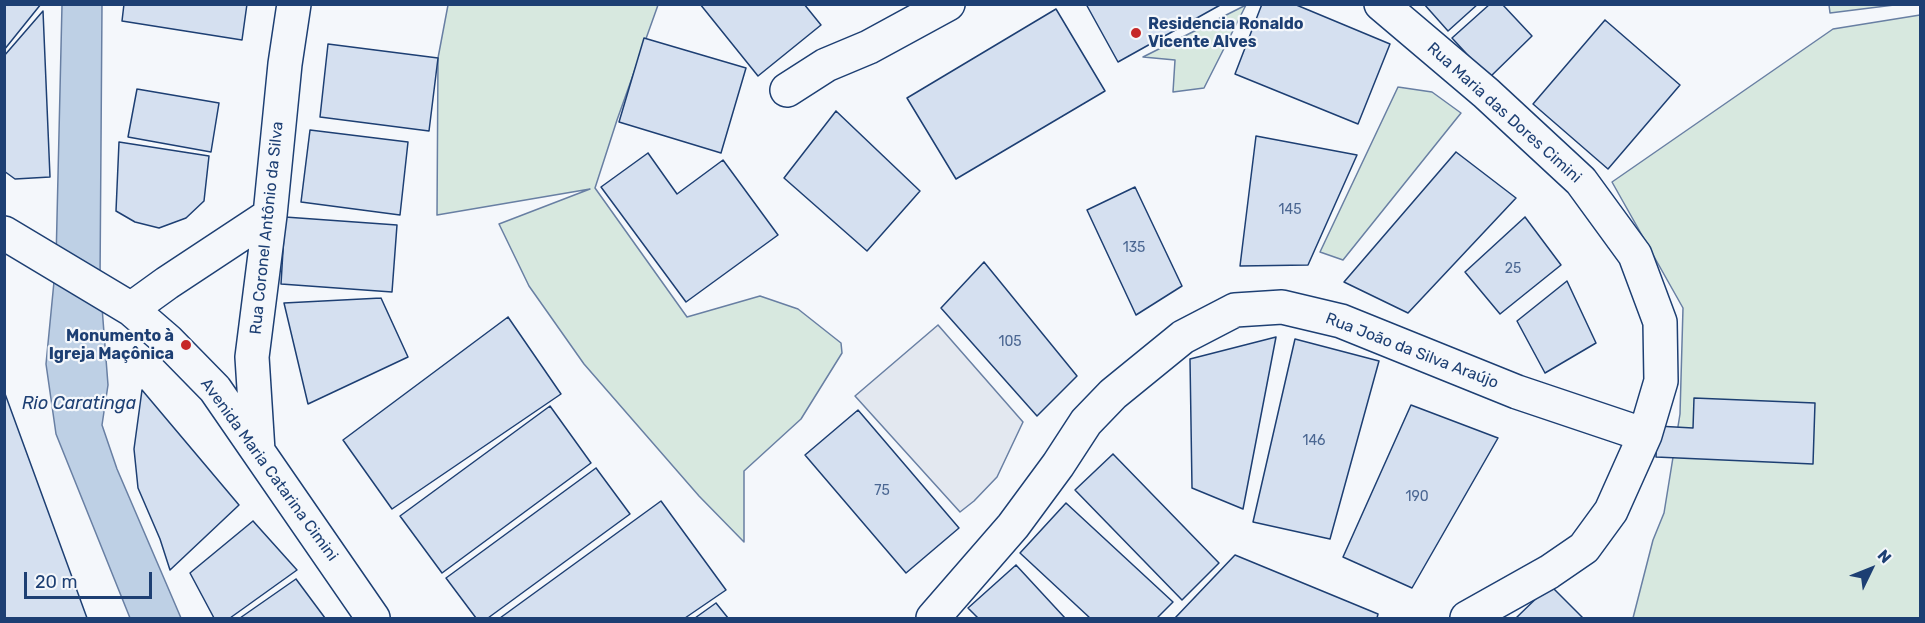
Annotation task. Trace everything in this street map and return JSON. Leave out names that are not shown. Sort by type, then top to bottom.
[{"type":"street","name":"Rua Coronel Antônio da Silva","points":[[258,452],[252,357],[270,215],[285,64],[294,4]]},
{"type":"street","points":[[787,90],[826,65],[869,47],[948,4]]},
{"type":"street","name":"Rua Maria das Dores Cimini","points":[[1381,4],[1486,93],[1581,181],[1635,255],[1660,322],[1661,381],[1645,435]]},
{"type":"street","points":[[118,301],[167,283],[270,215]]},
{"type":"street","name":"Avenida Maria Catarina Cimini","points":[[4,233],[118,301],[168,341],[215,389],[373,618]]},
{"type":"street","name":"Rua João da Silva Araújo","points":[[933,618],[1013,526],[1086,422],[1113,394],[1183,337],[1234,310],[1282,307],[1341,321],[1517,392],[1645,435]]},
{"type":"street","points":[[1467,618],[1549,572],[1584,548],[1611,511],[1645,435]]},
{"type":"shaded area","points":[[1829,4],[1894,5],[1830,13]]},
{"type":"shaded area","points":[[448,5],[658,5],[595,188],[687,317],[760,296],[798,309],[841,343],[842,353],[801,419],[744,471],[744,542],[699,496],[584,364],[529,286],[499,224],[590,189],[437,215],[438,58]]},
{"type":"shaded area","points":[[1246,5],[1204,88],[1173,92],[1175,60],[1143,57]]},
{"type":"shaded area","points":[[1920,15],[1920,618],[1633,618],[1653,540],[1664,513],[1680,414],[1683,308],[1612,182],[1833,29]]},
{"type":"shaded area","points":[[1398,87],[1432,92],[1461,113],[1343,260],[1320,252]]},
{"type":"shaded area","points":[[938,325],[1023,422],[997,477],[960,512],[855,396]]},
{"type":"water","name":"Rio Caratinga","points":[[62,5],[102,5],[100,281],[108,385],[102,425],[117,469],[181,618],[130,618],[56,434],[46,364],[56,261]]},
{"type":"building","points":[[4,4],[41,4],[4,50]]},
{"type":"building","points":[[124,4],[247,4],[242,40],[122,21]]},
{"type":"building","points":[[700,4],[804,4],[821,25],[758,76]]},
{"type":"building","name":"Residencia Ronaldo Vicente Alves","points":[[1086,4],[1222,4],[1118,62]]},
{"type":"building","points":[[1262,4],[1294,4],[1390,44],[1358,124],[1235,74]]},
{"type":"building","points":[[1424,4],[1478,4],[1448,31]]},
{"type":"building","points":[[1490,4],[1502,4],[1532,36],[1489,78],[1452,38]]},
{"type":"building","points":[[1056,9],[1105,91],[956,179],[907,98]]},
{"type":"building","points":[[43,11],[50,177],[15,179],[4,171],[4,56]]},
{"type":"building","points":[[1605,20],[1680,85],[1608,169],[1533,104]]},
{"type":"building","points":[[644,38],[746,68],[721,153],[619,122]]},
{"type":"building","points":[[328,44],[438,58],[429,131],[320,117]]},
{"type":"building","points":[[137,89],[219,103],[211,152],[128,137]]},
{"type":"building","points":[[836,111],[920,191],[867,251],[784,178]]},
{"type":"building","points":[[310,130],[408,142],[400,215],[301,202]]},
{"type":"building","points":[[1256,136],[1357,155],[1308,265],[1240,266]]},
{"type":"building","points":[[119,142],[209,156],[204,201],[186,218],[159,228],[135,222],[116,211]]},
{"type":"building","points":[[1456,152],[1516,198],[1408,313],[1344,282]]},
{"type":"building","points":[[648,153],[677,194],[723,160],[778,235],[686,302],[601,187]]},
{"type":"building","points":[[1135,187],[1182,286],[1136,315],[1087,210]]},
{"type":"building","points":[[285,217],[397,225],[392,292],[281,284]]},
{"type":"building","points":[[1525,217],[1561,265],[1500,314],[1465,272]]},
{"type":"building","points":[[984,262],[1077,376],[1037,416],[941,308]]},
{"type":"building","points":[[1567,281],[1596,343],[1545,373],[1517,321]]},
{"type":"building","points":[[381,298],[408,357],[308,404],[284,303]]},
{"type":"building","points":[[508,317],[561,394],[392,509],[343,440]]},
{"type":"building","points":[[1276,337],[1243,509],[1192,488],[1190,359]]},
{"type":"building","points":[[1295,339],[1379,361],[1330,539],[1253,522]]},
{"type":"building","points":[[142,390],[239,505],[170,570],[160,539],[138,488],[134,449]]},
{"type":"building","points":[[4,391],[87,618],[4,618]]},
{"type":"building","points":[[1694,398],[1815,403],[1813,464],[1656,457],[1657,426],[1693,428]]},
{"type":"building","points":[[1411,405],[1498,438],[1412,588],[1343,557]]},
{"type":"building","points":[[550,406],[591,463],[442,573],[400,516]]},
{"type":"building","points":[[858,410],[959,528],[906,573],[805,455]]},
{"type":"building","points":[[1113,454],[1219,563],[1182,600],[1075,490]]},
{"type":"building","points":[[596,468],[630,514],[488,618],[476,618],[446,578]]},
{"type":"building","points":[[661,501],[726,590],[685,618],[500,618]]},
{"type":"building","points":[[1066,503],[1173,602],[1157,618],[1090,618],[1020,553]]},
{"type":"building","points":[[253,521],[297,570],[230,618],[214,618],[190,573]]},
{"type":"building","points":[[1235,555],[1378,614],[1377,618],[1175,618]]},
{"type":"building","points":[[1016,565],[1065,618],[978,618],[968,608]]},
{"type":"building","points":[[296,579],[325,618],[240,618]]},
{"type":"building","points":[[1550,585],[1583,618],[1516,618]]},
{"type":"building","points":[[716,603],[728,618],[695,618]]},
{"type":"place","name":"Residencia Ronaldo Vicente Alves","points":[[1136,33]]},
{"type":"place","name":"Monumento à Igreja Maçônica","points":[[186,345]]}]
